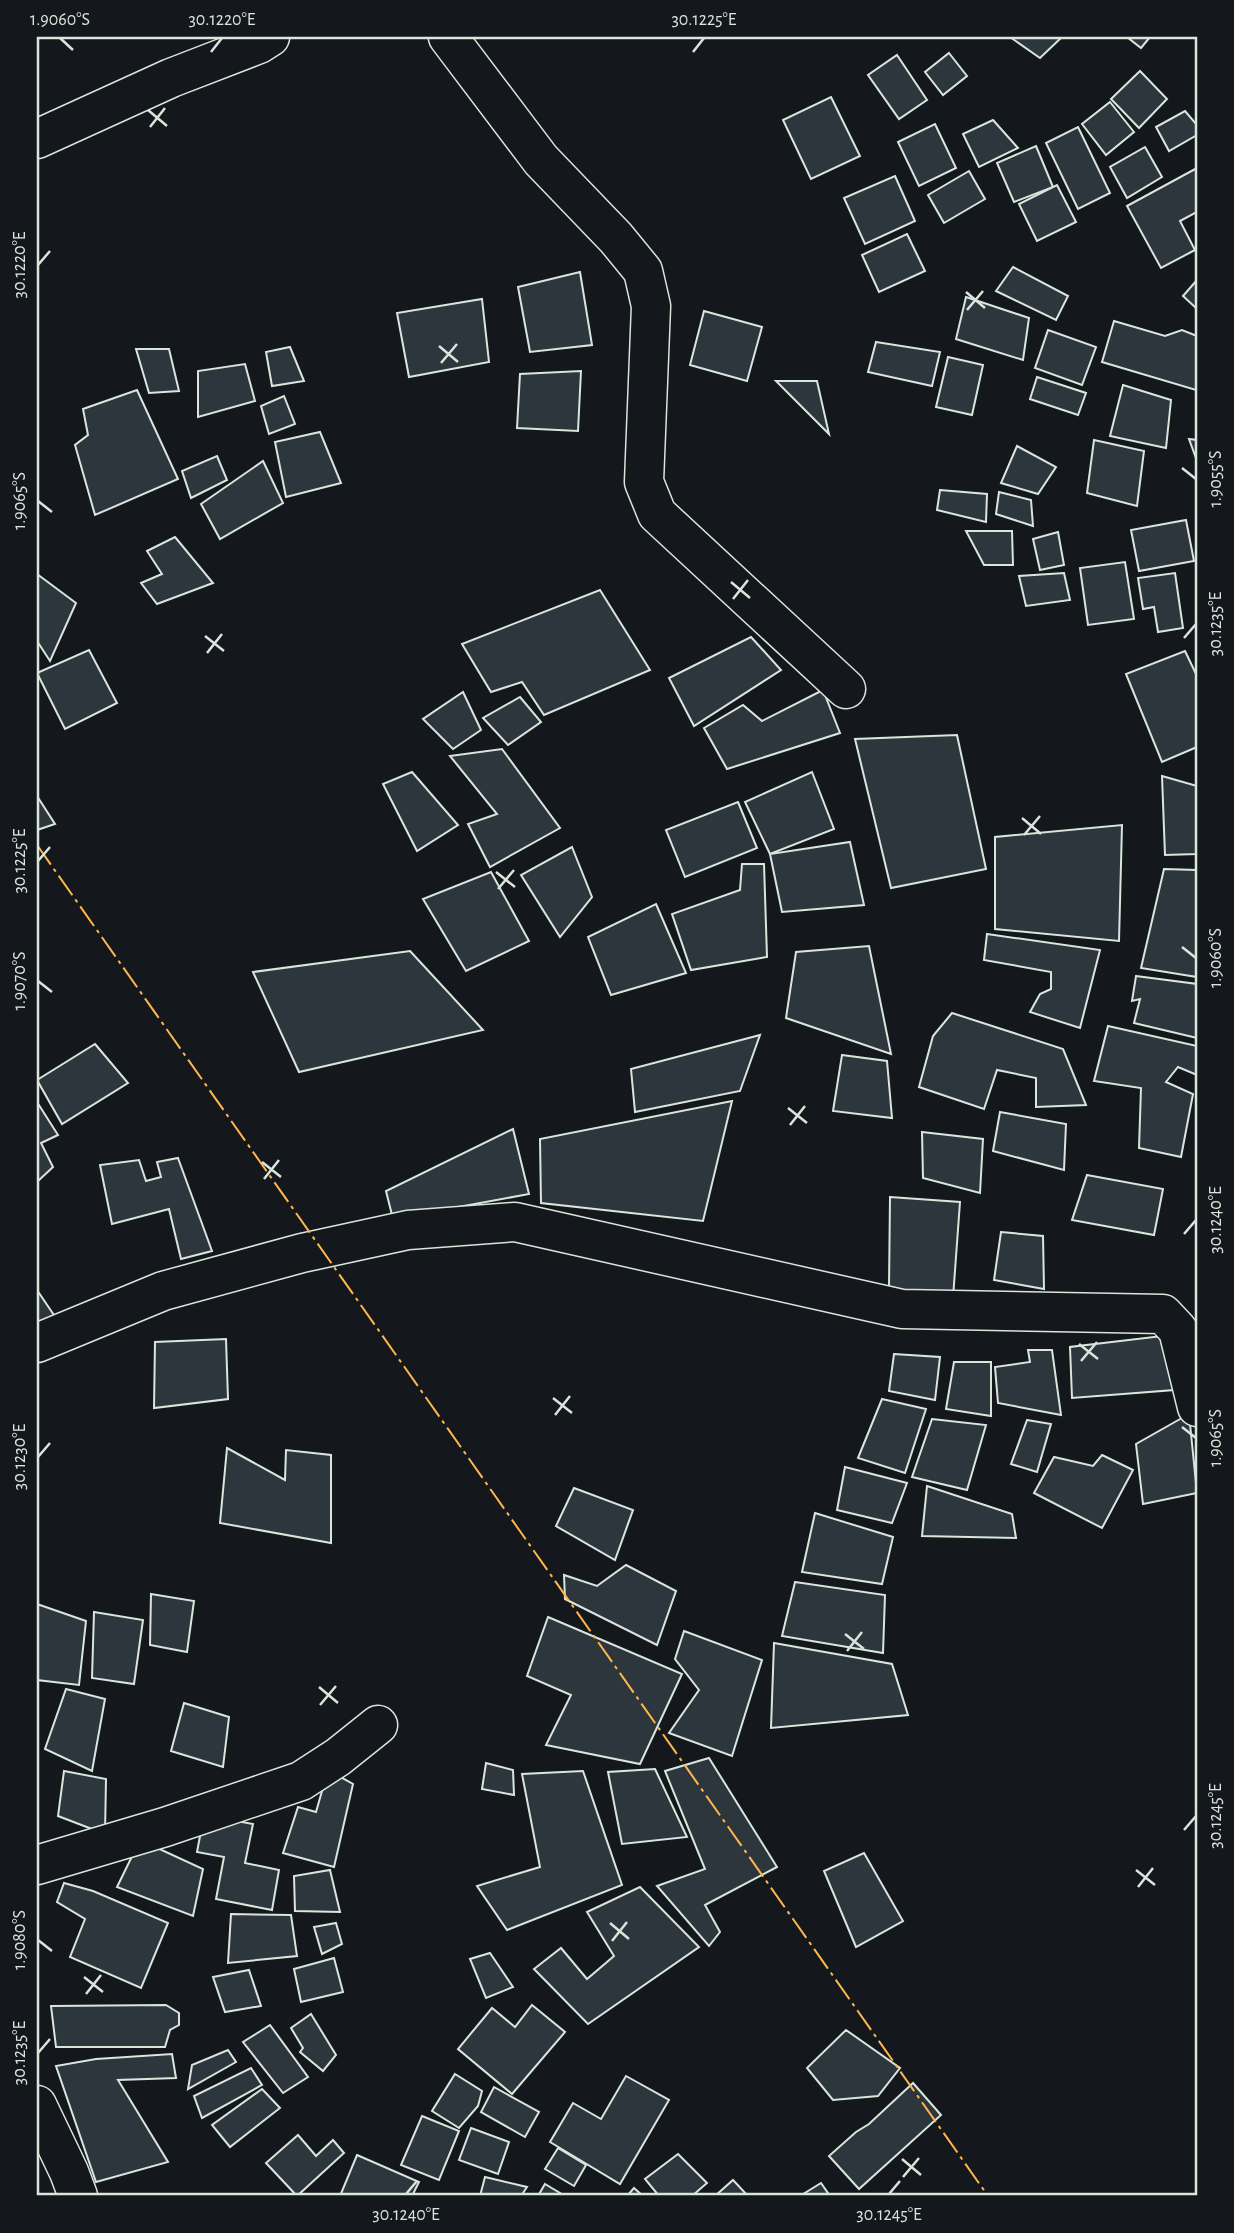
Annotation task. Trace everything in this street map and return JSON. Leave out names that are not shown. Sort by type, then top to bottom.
[{"type":"street","points":[[37,139],[171,78],[270,37]]},
{"type":"street","points":[[448,37],[541,160],[616,238],[643,271],[651,306],[644,482],[657,514],[846,689]]},
{"type":"street","points":[[37,1343],[163,1292],[302,1253],[408,1230],[515,1222],[902,1309],[1163,1314],[1178,1330],[1197,1407]]},
{"type":"street","points":[[37,1865],[165,1827],[301,1781],[338,1757],[378,1725]]},
{"type":"street","points":[[37,2105],[78,2196]]},
{"type":"building","points":[[1010,37],[1062,37],[1040,58]]},
{"type":"building","points":[[1127,37],[1150,37],[1141,48]]},
{"type":"building","points":[[949,53],[967,76],[943,95],[925,72]]},
{"type":"building","points":[[897,55],[927,100],[899,119],[868,75]]},
{"type":"building","points":[[1140,71],[1167,99],[1139,128],[1111,99]]},
{"type":"building","points":[[831,97],[860,156],[811,179],[783,120]]},
{"type":"building","points":[[1110,102],[1134,132],[1106,155],[1082,124]]},
{"type":"building","points":[[1185,111],[1197,125],[1197,135],[1169,151],[1156,127]]},
{"type":"building","points":[[993,120],[1018,148],[979,167],[963,134]]},
{"type":"building","points":[[935,124],[956,168],[919,186],[898,142]]},
{"type":"building","points":[[1078,127],[1110,193],[1078,209],[1046,143]]},
{"type":"building","points":[[1036,146],[1053,187],[1014,202],[997,163]]},
{"type":"building","points":[[1145,147],[1162,177],[1127,198],[1110,167]]},
{"type":"building","points":[[1197,168],[1197,212],[1180,221],[1195,250],[1161,268],[1127,206]]},
{"type":"building","points":[[969,171],[985,199],[944,223],[928,195]]},
{"type":"building","points":[[895,176],[915,221],[865,244],[844,198]]},
{"type":"building","points":[[1057,185],[1076,222],[1037,241],[1019,204]]},
{"type":"building","points":[[907,234],[925,271],[879,292],[862,255]]},
{"type":"building","points":[[1013,267],[1068,296],[1056,320],[996,291]]},
{"type":"building","points":[[580,272],[592,345],[530,352],[518,287]]},
{"type":"building","points":[[1197,280],[1197,309],[1183,296]]},
{"type":"building","points":[[966,297],[1029,318],[1023,360],[956,339]]},
{"type":"building","points":[[482,299],[489,362],[409,377],[397,313]]},
{"type":"building","points":[[704,311],[762,327],[747,381],[690,365]]},
{"type":"building","points":[[1114,321],[1165,336],[1182,330],[1197,336],[1196,390],[1102,362]]},
{"type":"building","points":[[1048,330],[1096,347],[1082,385],[1035,368]]},
{"type":"building","points":[[876,342],[940,352],[932,386],[868,372]]},
{"type":"building","points":[[290,347],[304,381],[272,386],[266,352]]},
{"type":"building","points":[[136,349],[169,349],[179,391],[149,393]]},
{"type":"building","points":[[948,357],[983,365],[972,415],[936,407]]},
{"type":"building","points":[[245,364],[255,401],[198,417],[198,371]]},
{"type":"building","points":[[581,371],[578,431],[517,428],[520,374]]},
{"type":"building","points":[[1037,377],[1086,393],[1078,415],[1030,399]]},
{"type":"building","points":[[776,381],[817,381],[829,434]]},
{"type":"building","points":[[1123,385],[1171,400],[1166,448],[1110,436]]},
{"type":"building","points":[[137,390],[178,479],[95,515],[75,445],[88,435],[83,409]]},
{"type":"building","points":[[284,396],[295,424],[269,434],[261,406]]},
{"type":"building","points":[[320,432],[341,483],[286,497],[275,442]]},
{"type":"building","points":[[1189,439],[1197,440],[1197,461]]},
{"type":"building","points":[[1094,440],[1144,451],[1137,506],[1087,493]]},
{"type":"building","points":[[1017,446],[1056,467],[1038,494],[1001,483]]},
{"type":"building","points":[[217,456],[227,480],[191,498],[182,471]]},
{"type":"building","points":[[263,461],[283,503],[220,539],[201,504]]},
{"type":"building","points":[[940,490],[987,494],[986,522],[937,510]]},
{"type":"building","points":[[999,492],[1031,500],[1033,526],[996,514]]},
{"type":"building","points":[[1186,520],[1194,561],[1139,571],[1131,530]]},
{"type":"building","points":[[966,531],[1012,531],[1013,565],[984,565]]},
{"type":"building","points":[[1058,532],[1064,565],[1040,570],[1033,539]]},
{"type":"building","points":[[175,537],[213,583],[157,604],[141,583],[162,574],[147,551]]},
{"type":"building","points":[[1125,562],[1134,619],[1088,625],[1080,568]]},
{"type":"building","points":[[1064,573],[1070,600],[1026,606],[1019,576]]},
{"type":"building","points":[[1175,573],[1183,628],[1158,632],[1154,607],[1143,609],[1138,578]]},
{"type":"building","points":[[37,574],[76,603],[50,661],[37,641]]},
{"type":"building","points":[[600,590],[650,670],[544,715],[522,682],[491,692],[462,644]]},
{"type":"building","points":[[751,637],[781,670],[694,726],[669,678]]},
{"type":"building","points":[[89,650],[117,703],[65,729],[37,673]]},
{"type":"building","points":[[1185,651],[1197,676],[1197,747],[1162,762],[1126,674]]},
{"type":"building","points":[[823,690],[840,733],[727,769],[704,728],[743,705],[762,721]]},
{"type":"building","points":[[463,692],[481,730],[453,749],[423,719]]},
{"type":"building","points":[[520,697],[541,722],[508,745],[483,718]]},
{"type":"building","points":[[957,735],[986,869],[891,888],[855,739]]},
{"type":"building","points":[[502,749],[560,828],[490,867],[468,824],[497,814],[450,756]]},
{"type":"building","points":[[412,772],[458,825],[417,851],[383,784]]},
{"type":"building","points":[[812,772],[834,829],[770,854],[745,802]]},
{"type":"building","points":[[1162,776],[1197,786],[1197,854],[1165,855]]},
{"type":"building","points":[[37,796],[55,824],[37,830]]},
{"type":"building","points":[[738,802],[757,848],[685,877],[666,830]]},
{"type":"building","points":[[1122,825],[1119,941],[995,929],[995,837]]},
{"type":"building","points":[[850,842],[864,905],[782,912],[770,854]]},
{"type":"building","points":[[572,847],[592,897],[560,937],[521,875]]},
{"type":"building","points":[[742,864],[764,864],[767,957],[691,970],[672,914],[740,890]]},
{"type":"building","points":[[1164,869],[1197,870],[1197,977],[1141,968]]},
{"type":"building","points":[[491,872],[529,941],[466,971],[423,899]]},
{"type":"building","points":[[656,904],[686,973],[611,995],[588,937]]},
{"type":"building","points":[[987,934],[1100,950],[1080,1028],[1030,1012],[1040,994],[1051,989],[1051,972],[984,960]]},
{"type":"building","points":[[869,946],[891,1054],[786,1018],[796,952]]},
{"type":"building","points":[[410,951],[483,1030],[299,1072],[253,972]]},
{"type":"building","points":[[1136,976],[1197,984],[1197,1038],[1134,1023],[1140,999],[1132,1001]]},
{"type":"building","points":[[952,1013],[1063,1049],[1086,1105],[1036,1107],[1036,1078],[997,1070],[984,1109],[919,1087],[933,1036]]},
{"type":"building","points":[[1108,1026],[1197,1046],[1197,1075],[1178,1067],[1166,1082],[1193,1094],[1181,1157],[1139,1148],[1141,1088],[1094,1081]]},
{"type":"building","points":[[760,1035],[740,1091],[635,1112],[631,1069]]},
{"type":"building","points":[[95,1044],[128,1083],[62,1124],[37,1080]]},
{"type":"building","points":[[842,1055],[887,1061],[892,1118],[833,1111]]},
{"type":"building","points":[[732,1101],[703,1221],[541,1203],[540,1139]]},
{"type":"building","points":[[37,1102],[58,1135],[41,1143],[53,1167],[37,1182]]},
{"type":"building","points":[[1000,1112],[1066,1124],[1064,1170],[993,1151]]},
{"type":"building","points":[[513,1129],[529,1194],[393,1219],[386,1191]]},
{"type":"building","points":[[922,1132],[983,1139],[980,1193],[923,1178]]},
{"type":"building","points":[[178,1158],[212,1251],[181,1259],[169,1209],[112,1224],[100,1165],[139,1160],[146,1181],[161,1177],[157,1162]]},
{"type":"building","points":[[1087,1175],[1163,1189],[1154,1235],[1072,1220]]},
{"type":"building","points":[[890,1197],[960,1202],[953,1298],[889,1288]]},
{"type":"building","points":[[1001,1232],[1043,1236],[1044,1289],[994,1280]]},
{"type":"building","points":[[37,1290],[60,1324],[37,1332]]},
{"type":"building","points":[[1162,1336],[1174,1390],[1072,1398],[1070,1347]]},
{"type":"building","points":[[226,1339],[228,1399],[154,1408],[155,1342]]},
{"type":"building","points":[[1028,1350],[1052,1350],[1061,1415],[998,1403],[995,1367],[1030,1362]]},
{"type":"building","points":[[894,1354],[940,1357],[935,1400],[889,1391]]},
{"type":"building","points":[[954,1362],[991,1362],[991,1416],[946,1409]]},
{"type":"building","points":[[882,1399],[926,1409],[905,1473],[858,1458]]},
{"type":"building","points":[[1189,1414],[1197,1493],[1143,1504],[1136,1444]]},
{"type":"building","points":[[932,1419],[986,1425],[967,1490],[912,1477]]},
{"type":"building","points":[[1027,1420],[1051,1424],[1037,1472],[1011,1464]]},
{"type":"building","points":[[227,1448],[285,1480],[286,1450],[331,1455],[331,1543],[220,1523]]},
{"type":"building","points":[[1102,1455],[1133,1470],[1102,1528],[1034,1493],[1054,1457],[1093,1466]]},
{"type":"building","points":[[845,1467],[907,1483],[892,1523],[837,1510]]},
{"type":"building","points":[[927,1486],[1012,1514],[1016,1538],[922,1536]]},
{"type":"building","points":[[574,1488],[633,1510],[615,1560],[556,1526]]},
{"type":"building","points":[[815,1513],[893,1537],[882,1584],[802,1572]]},
{"type":"building","points":[[626,1565],[676,1591],[657,1645],[565,1599],[564,1575],[597,1586]]},
{"type":"building","points":[[795,1582],[885,1595],[883,1653],[782,1636]]},
{"type":"building","points":[[151,1594],[194,1601],[187,1652],[150,1645]]},
{"type":"building","points":[[37,1604],[86,1621],[79,1685],[37,1680]]},
{"type":"building","points":[[94,1612],[143,1620],[134,1684],[92,1678]]},
{"type":"building","points":[[548,1617],[682,1674],[640,1764],[546,1745],[571,1695],[527,1676]]},
{"type":"building","points":[[684,1631],[762,1660],[732,1756],[669,1733],[699,1690],[675,1659]]},
{"type":"building","points":[[774,1643],[892,1664],[908,1715],[771,1728]]},
{"type":"building","points":[[66,1689],[105,1699],[92,1771],[45,1749]]},
{"type":"building","points":[[184,1703],[229,1717],[223,1767],[171,1751]]},
{"type":"building","points":[[709,1758],[777,1867],[705,1905],[720,1932],[709,1946],[657,1886],[705,1869],[665,1771]]},
{"type":"building","points":[[486,1763],[513,1770],[514,1795],[482,1789]]},
{"type":"building","points":[[655,1769],[687,1837],[622,1844],[608,1772]]},
{"type":"building","points":[[328,1770],[353,1784],[334,1867],[283,1853],[298,1807],[316,1812]]},
{"type":"building","points":[[64,1771],[106,1779],[105,1834],[58,1816]]},
{"type":"building","points":[[583,1771],[622,1885],[507,1930],[477,1886],[540,1867],[522,1774]]},
{"type":"building","points":[[204,1815],[253,1824],[245,1863],[279,1870],[272,1910],[216,1899],[224,1857],[197,1852]]},
{"type":"building","points":[[140,1840],[203,1869],[193,1916],[117,1887]]},
{"type":"building","points":[[864,1853],[903,1921],[856,1947],[824,1871]]},
{"type":"building","points":[[330,1870],[340,1912],[295,1911],[294,1876]]},
{"type":"building","points":[[64,1883],[93,1891],[168,1923],[141,1988],[70,1957],[85,1919],[57,1902]]},
{"type":"building","points":[[640,1887],[699,1947],[588,2024],[534,1969],[561,1948],[587,1979],[614,1956],[587,1912]]},
{"type":"building","points":[[231,1914],[291,1915],[297,1956],[228,1963]]},
{"type":"building","points":[[336,1923],[342,1944],[322,1954],[314,1927]]},
{"type":"building","points":[[490,1953],[513,1987],[486,1998],[470,1959]]},
{"type":"building","points":[[334,1958],[343,1992],[301,2002],[294,1969]]},
{"type":"building","points":[[249,1970],[261,2006],[225,2012],[213,1977]]},
{"type":"building","points":[[166,2005],[179,2013],[179,2025],[170,2030],[165,2047],[56,2047],[51,2006]]},
{"type":"building","points":[[532,2005],[565,2032],[512,2094],[458,2049],[492,2008],[515,2027]]},
{"type":"building","points":[[311,2014],[336,2055],[323,2071],[300,2052],[303,2048],[291,2028]]},
{"type":"building","points":[[270,2025],[308,2077],[283,2093],[243,2042]]},
{"type":"building","points":[[846,2030],[900,2068],[878,2096],[833,2100],[807,2068]]},
{"type":"building","points":[[228,2050],[236,2062],[188,2089],[192,2065]]},
{"type":"building","points":[[172,2054],[176,2078],[118,2080],[168,2162],[96,2182],[56,2066],[96,2059]]},
{"type":"building","points":[[251,2068],[262,2085],[202,2118],[194,2096]]},
{"type":"building","points":[[455,2074],[482,2091],[478,2106],[459,2128],[432,2111]]},
{"type":"building","points":[[626,2076],[669,2100],[620,2184],[550,2142],[573,2103],[601,2119]]},
{"type":"building","points":[[913,2083],[941,2115],[859,2189],[829,2156]]},
{"type":"building","points":[[494,2087],[539,2112],[525,2137],[481,2112]]},
{"type":"building","points":[[262,2089],[280,2108],[230,2147],[212,2125]]},
{"type":"building","points":[[422,2116],[459,2131],[439,2180],[401,2165]]},
{"type":"building","points":[[471,2128],[509,2142],[498,2174],[459,2160]]},
{"type":"building","points":[[298,2135],[316,2156],[333,2140],[344,2153],[297,2196],[266,2163]]},
{"type":"building","points":[[558,2148],[586,2165],[574,2186],[545,2169]]},
{"type":"building","points":[[678,2154],[707,2183],[692,2196],[659,2196],[645,2179]]},
{"type":"building","points":[[357,2155],[419,2182],[412,2196],[340,2196]]},
{"type":"building","points":[[485,2177],[527,2187],[521,2196],[480,2196]]},
{"type":"building","points":[[733,2180],[748,2196],[715,2196]]},
{"type":"building","points":[[821,2183],[830,2196],[800,2196]]},
{"type":"building","points":[[545,2184],[565,2196],[538,2196]]},
{"type":"building","points":[[634,2188],[643,2196],[627,2196]]},
{"type":"power","points":[[37,845],[988,2196]]}]
